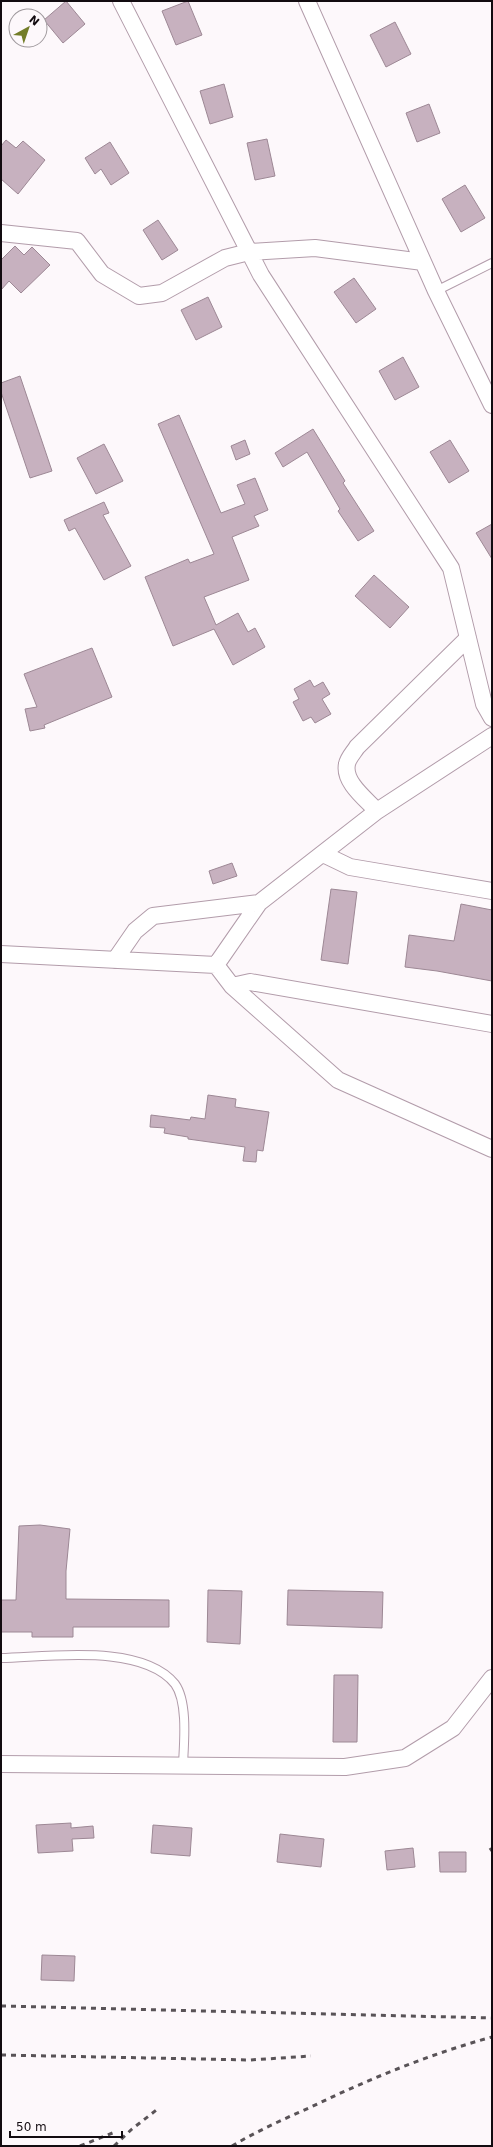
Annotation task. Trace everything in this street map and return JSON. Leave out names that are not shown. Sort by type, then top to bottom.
[{"type":"street","points":[[121,1],[261,275],[451,568],[484,704],[492,718]]},
{"type":"street","points":[[307,1],[436,291],[492,404]]},
{"type":"street","points":[[1,233],[77,241],[102,274],[140,296],[162,293],[225,258],[249,252],[315,248],[423,262]]},
{"type":"street","points":[[377,811],[352,784],[347,773],[347,763],[357,747],[468,638]]},
{"type":"street","points":[[216,965],[258,902],[323,854],[377,811],[492,736]]},
{"type":"street","points":[[323,854],[350,867],[492,891]]},
{"type":"street","points":[[115,960],[135,930],[153,916],[258,902]]},
{"type":"street","points":[[1,954],[216,965],[232,986],[338,1080],[492,1148]]},
{"type":"street","points":[[232,986],[250,982],[492,1024]]},
{"type":"street","points":[[1,1764],[183,1764],[344,1767],[405,1758],[453,1728],[492,1678]]},
{"type":"lane","points":[[436,291],[492,262]]},
{"type":"lane","points":[[1,1658],[95,1655],[135,1659],[156,1667],[176,1685],[185,1714],[183,1764]]},
{"type":"building","points":[[66,1],[85,24],[63,43],[48,25],[48,17]]},
{"type":"building","points":[[188,1],[202,35],[176,45],[162,11]]},
{"type":"building","points":[[395,22],[411,54],[386,67],[370,35]]},
{"type":"building","points":[[224,84],[233,117],[210,124],[200,91]]},
{"type":"building","points":[[429,104],[440,133],[417,142],[406,113]]},
{"type":"building","points":[[267,139],[275,176],[255,180],[247,143]]},
{"type":"building","points":[[6,140],[16,148],[23,141],[45,160],[18,194],[1,179],[1,146]]},
{"type":"building","points":[[110,142],[129,173],[111,185],[101,169],[95,174],[85,158]]},
{"type":"building","points":[[465,185],[485,218],[461,232],[442,199]]},
{"type":"building","points":[[158,220],[178,250],[162,260],[143,230]]},
{"type":"building","points":[[15,246],[24,255],[32,247],[50,265],[21,293],[9,281],[1,290],[1,260]]},
{"type":"building","points":[[354,278],[376,309],[356,323],[334,292]]},
{"type":"building","points":[[208,297],[222,327],[196,340],[181,310]]},
{"type":"building","points":[[403,357],[419,387],[395,400],[379,371]]},
{"type":"building","points":[[20,376],[52,471],[30,478],[1,392],[1,383]]},
{"type":"building","points":[[179,415],[221,513],[245,504],[237,485],[255,478],[268,510],[254,516],[259,526],[232,537],[249,580],[204,597],[216,625],[238,613],[248,632],[255,628],[265,647],[233,665],[214,629],[173,646],[145,577],[188,559],[190,563],[214,554],[158,424]]},
{"type":"building","points":[[313,429],[345,481],[343,483],[374,531],[358,541],[338,511],[340,509],[307,452],[283,467],[275,453]]},
{"type":"building","points":[[245,440],[250,454],[236,460],[231,446]]},
{"type":"building","points":[[450,440],[469,471],[449,483],[430,452]]},
{"type":"building","points":[[104,444],[123,481],[96,494],[77,458]]},
{"type":"building","points":[[104,502],[109,513],[103,515],[131,566],[104,580],[75,528],[69,531],[64,520]]},
{"type":"building","points":[[492,524],[492,559],[476,533]]},
{"type":"building","points":[[374,575],[409,607],[390,628],[355,596]]},
{"type":"building","points":[[92,648],[112,697],[44,725],[45,728],[30,731],[25,709],[37,707],[24,674]]},
{"type":"building","points":[[310,680],[314,687],[323,682],[330,694],[322,699],[331,714],[315,723],[311,717],[303,721],[293,702],[299,699],[294,689]]},
{"type":"building","points":[[232,863],[237,876],[213,884],[209,871]]},
{"type":"building","points":[[331,889],[357,892],[348,964],[321,960]]},
{"type":"building","points":[[461,904],[492,910],[492,981],[405,967],[409,935],[454,941]]},
{"type":"building","points":[[208,1095],[236,1099],[235,1107],[269,1112],[263,1151],[257,1150],[256,1162],[243,1161],[245,1147],[188,1139],[188,1137],[164,1133],[165,1128],[150,1127],[151,1115],[190,1120],[191,1117],[205,1119]]},
{"type":"building","points":[[40,1525],[70,1529],[66,1571],[66,1599],[169,1600],[169,1627],[73,1627],[73,1637],[32,1637],[32,1632],[1,1632],[1,1600],[16,1600],[19,1526]]},
{"type":"building","points":[[208,1590],[242,1591],[240,1644],[207,1642]]},
{"type":"building","points":[[288,1590],[383,1592],[382,1628],[287,1625]]},
{"type":"building","points":[[334,1675],[358,1675],[357,1742],[333,1742]]},
{"type":"building","points":[[71,1823],[71,1828],[93,1826],[94,1838],[72,1839],[73,1851],[38,1853],[36,1825]]},
{"type":"building","points":[[153,1825],[192,1828],[190,1856],[151,1853]]},
{"type":"building","points":[[280,1834],[324,1839],[321,1867],[277,1862]]},
{"type":"building","points":[[413,1848],[415,1867],[387,1870],[385,1851]]},
{"type":"building","points":[[439,1852],[466,1852],[466,1872],[440,1872]]},
{"type":"building","points":[[42,1955],[75,1956],[74,1981],[41,1980]]},
{"type":"railway","points":[[1,2006],[492,2018]]},
{"type":"railway","points":[[232,2146],[271,2125],[377,2077],[423,2059],[492,2037]]},
{"type":"railway","points":[[1,2055],[250,2060],[311,2056]]},
{"type":"railway","points":[[114,2146],[132,2129],[159,2108]]},
{"type":"railway","points":[[80,2146],[115,2132]]}]
